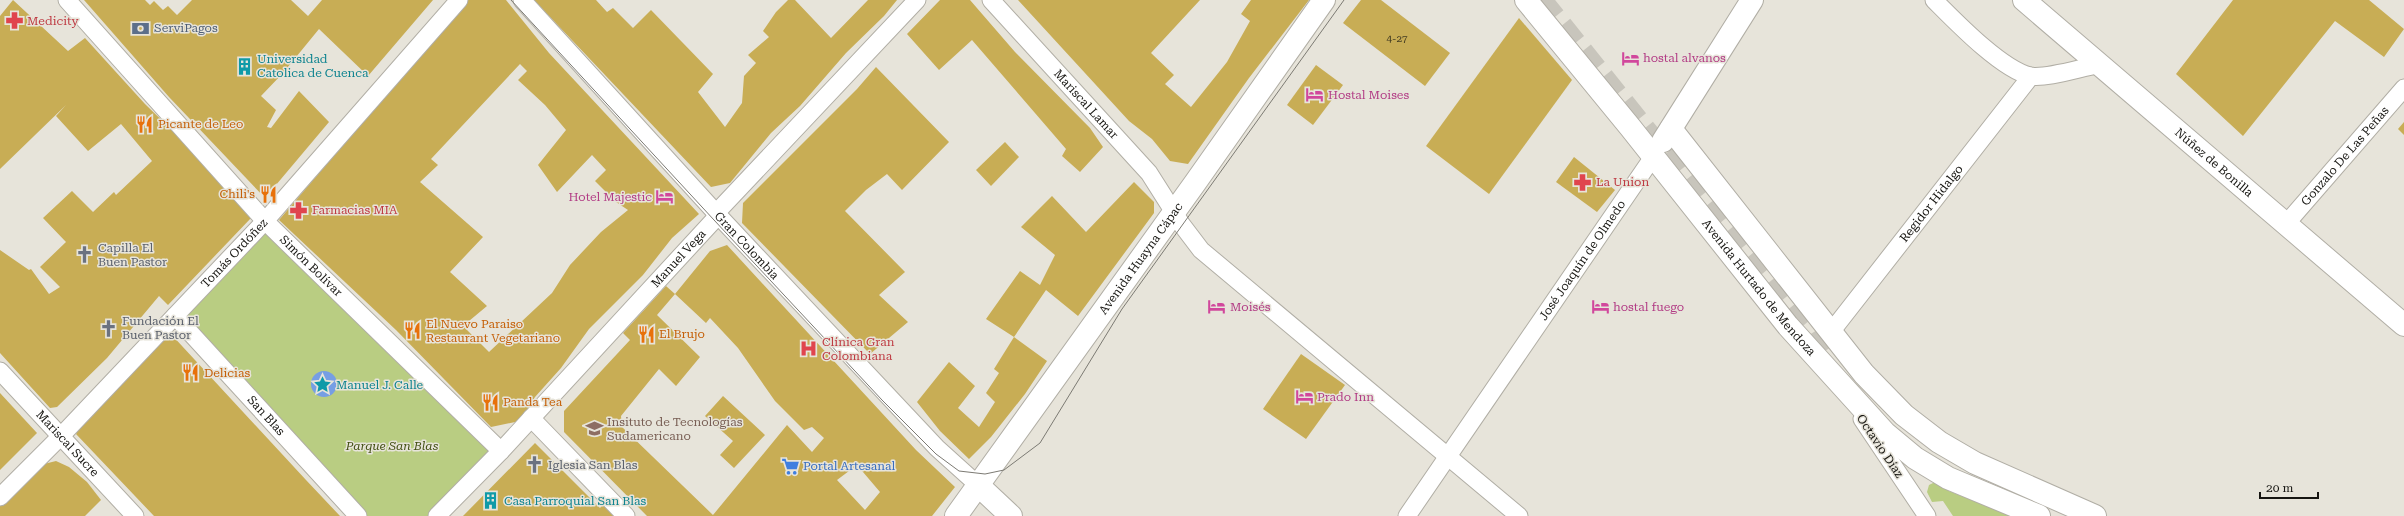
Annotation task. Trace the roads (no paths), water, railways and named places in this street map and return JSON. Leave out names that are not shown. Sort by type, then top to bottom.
[{"type":"main road","name":"Avenida Huayna Cápac","points":[[956,516],[1324,0]]},
{"type":"main road","name":"Avenida Hurtado de Mendoza","points":[[1526,0],[1788,326],[1885,433],[1915,458],[1948,478],[2039,516]]},
{"type":"main road","name":"José Joaquín de Olmedo","points":[[1653,157],[1752,0]]},
{"type":"main road","name":"Núñez de Bonilla","points":[[2024,0],[2097,65],[2404,325]]},
{"type":"main road","points":[[1671,129],[1864,374],[1904,415],[1939,442],[1975,463],[2095,516]]},
{"type":"main road","points":[[978,485],[1012,516]]},
{"type":"street","name":"Simón Bolívar","points":[[67,0],[266,221],[501,451]]},
{"type":"street","name":"Tomás Ordóñez","points":[[0,496],[61,436],[266,221],[458,0]]},
{"type":"street","name":"Gran Colombia","points":[[522,0],[716,213],[937,448],[978,485]]},
{"type":"street","name":"Manuel Vega","points":[[437,516],[501,451],[714,220],[716,213],[917,0]]},
{"type":"street","name":"Mariscal Lamar","points":[[991,0],[1149,173],[1201,250],[1519,516]]},
{"type":"street","points":[[1934,0],[1982,45],[2012,67],[2031,76],[2097,65]]},
{"type":"street","name":"Regidor Hidalgo","points":[[1831,332],[2031,76]]},
{"type":"street","name":"Gonzalo De Las Peñas","points":[[2286,224],[2404,88]]},
{"type":"street","name":"José Joaquín de Olmedo","points":[[1407,516],[1653,157]]},
{"type":"street","name":"San Blas","points":[[175,316],[358,516]]},
{"type":"street","name":"Mariscal Sucre","points":[[0,371],[135,516]]},
{"type":"street","name":"Octavio Díaz","points":[[1833,376],[1927,516]]},
{"type":"street","points":[[531,418],[626,516]]},
{"type":"water","name":"Manuel J. Calle","points":[[324,371],[333,375],[337,384],[333,393],[324,397],[315,393],[311,384],[315,375]]},
{"type":"tunnel","points":[[1541,0],[1803,326],[1820,354]]},
{"type":"tram line","points":[[511,0],[882,400],[936,454],[959,471],[985,474],[1004,470],[1040,443],[1122,309],[1344,0]]},
{"type":"place","name":"Medicity","points":[[14,21]]},
{"type":"place","name":"ServiPagos","points":[[141,28]]},
{"type":"place","name":"hostal alvanos","points":[[1630,58]]},
{"type":"place","name":"Universidad Catolica de Cuenca","points":[[244,66]]},
{"type":"place","name":"Hostal Moises","points":[[1315,95]]},
{"type":"place","name":"Picante de Leo","points":[[145,124]]},
{"type":"place","name":"La Union","points":[[1583,182]]},
{"type":"place","name":"Chili's","points":[[268,194]]},
{"type":"place","name":"Hotel Majestic","points":[[665,197]]},
{"type":"place","name":"Farmacias MIA","points":[[299,210]]},
{"type":"place","name":"Capilla El Buen Pastor","points":[[85,255]]},
{"type":"place","name":"Moisés","points":[[1217,307]]},
{"type":"place","name":"hostal fuego","points":[[1600,307]]},
{"type":"place","name":"Fundación El Buen Pastor","points":[[109,328]]},
{"type":"place","name":"El Nuevo Paraiso Restaurant Vegetariano","points":[[413,331]]},
{"type":"place","name":"El Brujo","points":[[646,334]]},
{"type":"place","name":"Clínica Gran Colombiana","points":[[809,349]]},
{"type":"place","name":"Delicias","points":[[191,373]]},
{"type":"place","name":"Manuel J. Calle","points":[[323,385]]},
{"type":"place","name":"Prado Inn","points":[[1304,397]]},
{"type":"place","name":"Panda Tea","points":[[490,402]]},
{"type":"place","name":"Insituto de Tecnologías Sudamericano","points":[[594,429]]},
{"type":"place","name":"Iglesia San Blas","points":[[535,465]]},
{"type":"place","name":"Portal Artesanal","points":[[790,466]]},
{"type":"place","name":"Casa Parroquial San Blas","points":[[491,501]]},
{"type":"park label","name":"Parque San Blas","points":[[392,446]]}]
